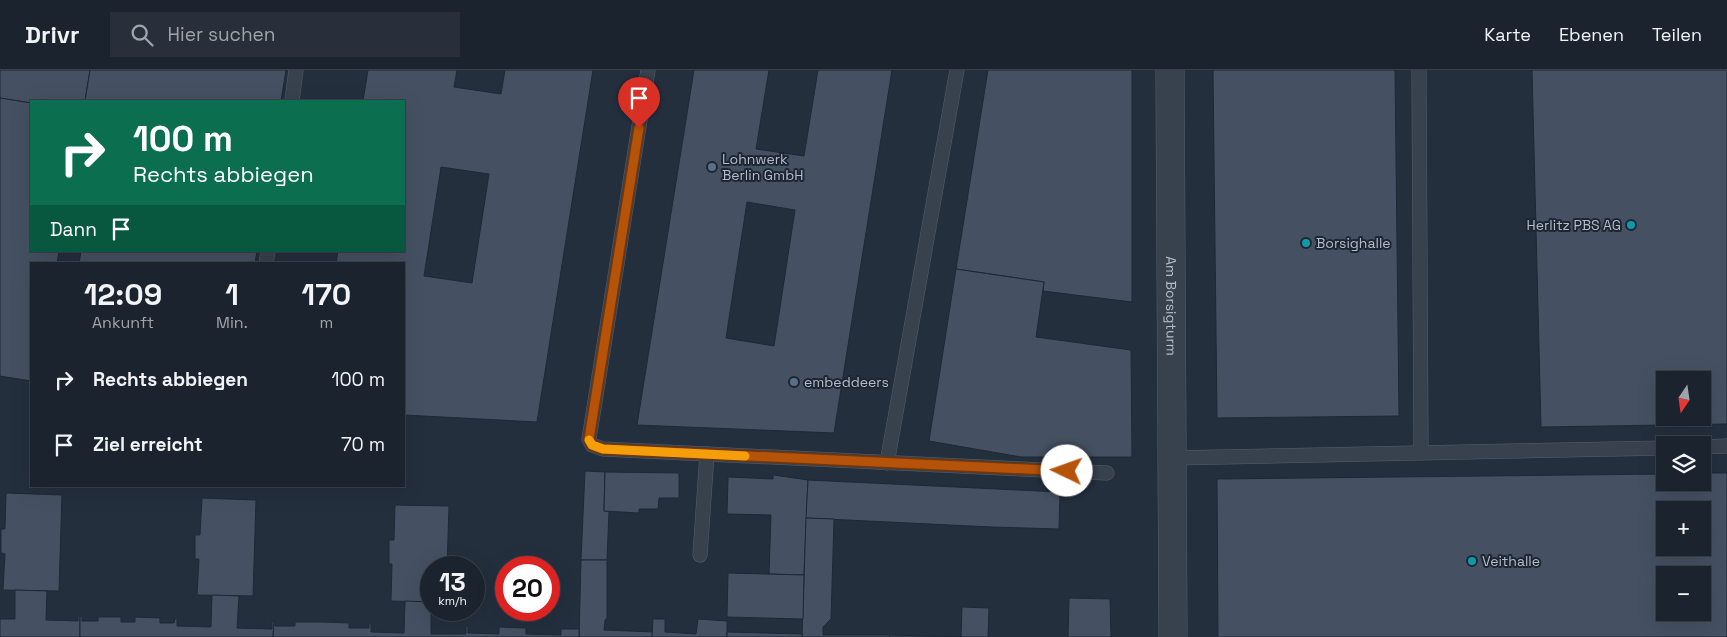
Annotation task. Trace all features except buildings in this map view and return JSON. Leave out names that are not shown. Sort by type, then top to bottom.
[{"type":"street","name":"Am Borsigturm","points":[[1170,70],[1173,637]]},
{"type":"lane","points":[[292,100],[296,70]]},
{"type":"lane","points":[[648,70],[589,439],[592,445],[603,449],[1107,473]]},
{"type":"lane","points":[[887,463],[957,70]]},
{"type":"lane","points":[[1419,70],[1421,452]]},
{"type":"lane","points":[[1711,447],[1727,446]]},
{"type":"lane","points":[[1172,458],[1656,448]]},
{"type":"lane","points":[[700,555],[706,454]]},
{"type":"slow traffic","points":[[589,440],[592,445],[603,449],[745,456]]},
{"type":"place","name":"Lohnwerk Berlin GmbH","points":[[712,167]]},
{"type":"place","name":"Herlitz PBS AG","points":[[1631,225]]},
{"type":"place","name":"Borsighalle","points":[[1306,243]]},
{"type":"place","name":"embeddeers","points":[[794,382]]},
{"type":"place","name":"Veithalle","points":[[1472,561]]},
{"type":"route","points":[[639,128],[589,439],[592,445],[603,449],[1067,471]]}]
